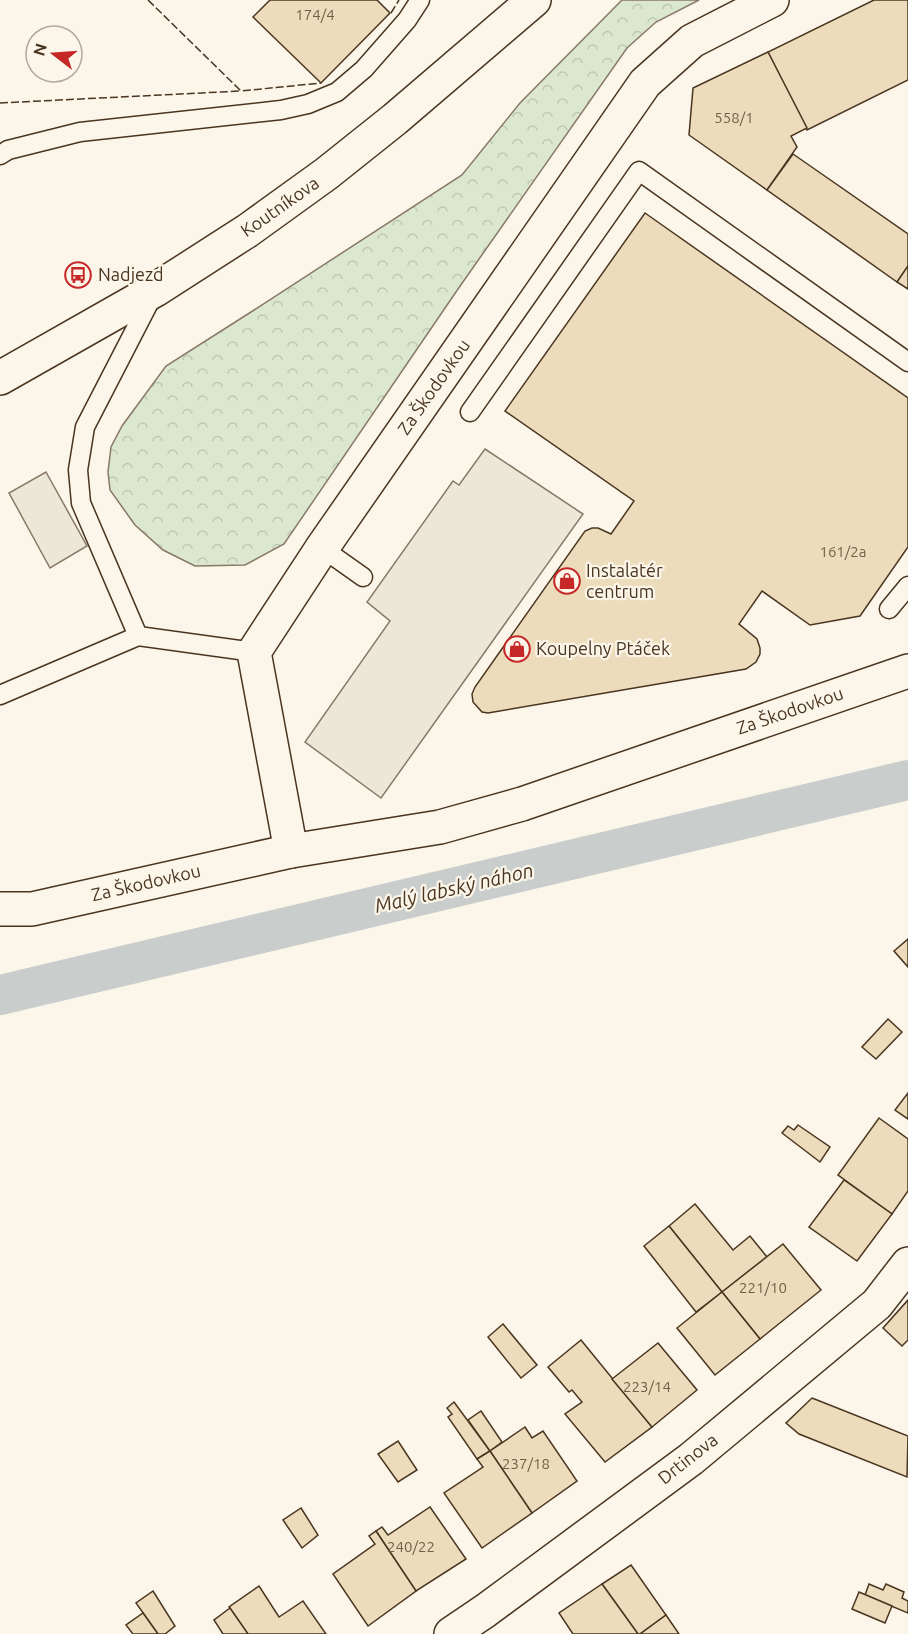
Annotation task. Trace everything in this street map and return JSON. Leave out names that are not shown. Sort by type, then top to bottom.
[{"type":"street","name":"Koutníkova","points":[[0,378],[156,291],[247,231],[326,174],[460,65],[534,0]]},
{"type":"street","name":"Za Škodovkou","points":[[254,652],[322,548],[645,84],[692,41],[772,0]]},
{"type":"street","points":[[254,652],[291,851]]},
{"type":"street","name":"Za Škodovkou","points":[[0,909],[32,909],[291,851],[451,825],[522,804],[908,671]]},
{"type":"street","name":"Drtinova","points":[[451,1634],[691,1459],[877,1304],[908,1264]]},
{"type":"lane","points":[[0,155],[8,150],[80,132],[281,110],[308,104],[336,92],[364,69],[407,20],[420,0]]},
{"type":"lane","points":[[470,412],[639,171],[908,362]]},
{"type":"lane","points":[[138,636],[81,503],[78,470],[85,427],[156,291]]},
{"type":"lane","points":[[322,548],[363,577]]},
{"type":"lane","points":[[889,609],[908,586]]},
{"type":"lane","points":[[0,695],[138,636],[254,652]]},
{"type":"green space","points":[[622,0],[699,0],[656,22],[627,48],[458,289],[284,544],[245,565],[195,566],[163,550],[135,525],[110,490],[108,472],[111,447],[122,426],[166,366],[462,175],[520,103]]},
{"type":"shaded area","points":[[485,449],[583,514],[381,798],[305,742],[390,621],[367,602],[453,481],[459,485]]},
{"type":"shaded area","points":[[46,472],[87,546],[50,568],[9,493]]},
{"type":"building","points":[[270,0],[377,0],[390,13],[321,83],[253,17]]},
{"type":"building","points":[[874,0],[908,0],[908,80],[807,130],[768,52]]},
{"type":"building","points":[[768,52],[807,128],[791,136],[797,147],[767,190],[689,135],[693,88]]},
{"type":"building","points":[[793,154],[908,234],[908,266],[897,282],[767,190]]},
{"type":"building","points":[[645,213],[908,398],[908,547],[860,616],[810,625],[762,591],[739,624],[757,639],[760,648],[756,662],[746,669],[488,713],[482,712],[473,702],[472,694],[475,687],[585,531],[598,528],[611,534],[634,501],[505,411]]},
{"type":"building","points":[[908,266],[908,289],[897,282]]},
{"type":"building","points":[[908,939],[908,967],[894,951]]},
{"type":"building","points":[[888,1019],[902,1032],[876,1059],[862,1047]]},
{"type":"building","points":[[908,1093],[908,1119],[895,1110]]},
{"type":"building","points":[[879,1118],[908,1139],[908,1191],[892,1214],[838,1175]]},
{"type":"building","points":[[798,1125],[830,1147],[820,1162],[782,1133],[788,1126],[794,1130]]},
{"type":"building","points":[[844,1180],[892,1214],[857,1261],[809,1227]]},
{"type":"building","points":[[695,1204],[733,1250],[750,1236],[767,1257],[722,1292],[669,1226]]},
{"type":"building","points":[[669,1226],[722,1292],[696,1312],[644,1246]]},
{"type":"building","points":[[783,1244],[821,1290],[760,1339],[722,1292]]},
{"type":"building","points":[[722,1292],[760,1339],[715,1375],[677,1328]]},
{"type":"building","points":[[908,1300],[908,1340],[902,1346],[883,1328]]},
{"type":"building","points":[[503,1324],[537,1365],[521,1378],[488,1337]]},
{"type":"building","points":[[581,1340],[652,1427],[605,1462],[565,1414],[582,1402],[572,1390],[569,1392],[548,1367]]},
{"type":"building","points":[[658,1343],[697,1390],[652,1427],[612,1379]]},
{"type":"building","points":[[812,1398],[908,1436],[907,1477],[799,1434],[786,1423]]},
{"type":"building","points":[[454,1402],[490,1451],[477,1459],[448,1417],[452,1414],[447,1408]]},
{"type":"building","points":[[481,1411],[502,1442],[490,1451],[468,1420]]},
{"type":"building","points":[[525,1427],[532,1438],[543,1431],[577,1481],[532,1513],[490,1451]]},
{"type":"building","points":[[398,1441],[417,1470],[398,1482],[378,1454]]},
{"type":"building","points":[[490,1451],[532,1513],[482,1548],[444,1493],[483,1467],[477,1459]]},
{"type":"building","points":[[430,1507],[466,1559],[416,1591],[376,1531],[382,1527],[388,1535]]},
{"type":"building","points":[[301,1508],[318,1535],[302,1548],[283,1520]]},
{"type":"building","points":[[376,1531],[416,1591],[368,1626],[333,1574],[375,1544],[369,1536]]},
{"type":"building","points":[[631,1565],[666,1615],[640,1634],[602,1584]]},
{"type":"building","points":[[602,1584],[638,1634],[573,1634],[559,1613]]},
{"type":"building","points":[[869,1584],[883,1590],[886,1584],[904,1592],[902,1598],[908,1601],[908,1613],[865,1595]]},
{"type":"building","points":[[259,1586],[279,1617],[303,1601],[326,1634],[248,1634],[229,1607]]},
{"type":"building","points":[[153,1591],[175,1626],[165,1634],[158,1634],[136,1603]]},
{"type":"building","points":[[859,1592],[892,1606],[885,1623],[852,1609]]},
{"type":"building","points":[[230,1608],[248,1634],[223,1634],[214,1620]]},
{"type":"building","points":[[143,1613],[158,1634],[133,1634],[126,1625]]},
{"type":"building","points":[[666,1615],[679,1634],[640,1634]]},
{"type":"waterway","name":"Malý labský náhon","points":[[0,995],[908,780]]},
{"type":"fence","points":[[148,0],[241,91],[321,83]]},
{"type":"fence","points":[[391,13],[399,0]]},
{"type":"fence","points":[[0,103],[241,91]]},
{"type":"place","name":"Nadjezd","points":[[78,275]]},
{"type":"place","name":"Instalatér centrum","points":[[567,581]]},
{"type":"place","name":"Koupelny Ptáček","points":[[517,649]]}]
